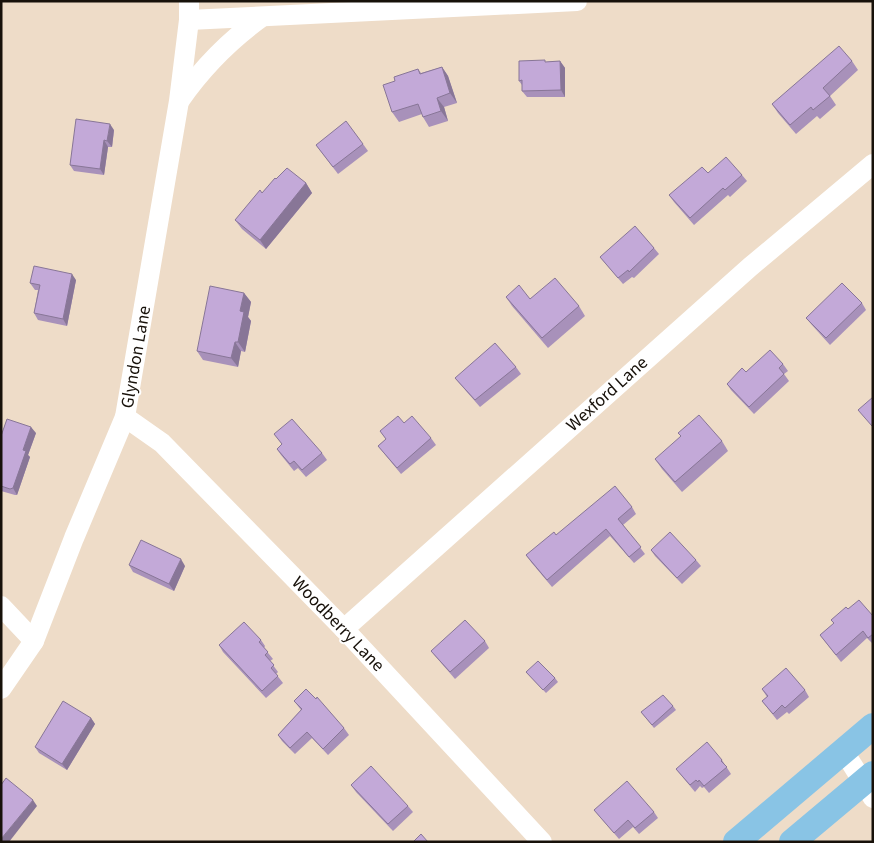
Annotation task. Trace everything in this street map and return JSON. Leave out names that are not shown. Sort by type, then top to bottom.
[{"type":"main road","points":[[736,842],[873,726]]},
{"type":"main road","points":[[792,842],[870,784]]},
{"type":"street","points":[[189,10],[262,17],[577,1]]},
{"type":"street","name":"Glyndon Lane","points":[[1,688],[34,641],[74,538],[125,417],[179,101],[189,10]]},
{"type":"street","points":[[179,101],[216,55],[262,17]]},
{"type":"street","name":"Wexford Lane","points":[[344,629],[750,267],[873,164]]},
{"type":"street","name":"Woodberry Lane","points":[[125,417],[162,443],[344,629],[542,842]]},
{"type":"street","points":[[1,606],[34,641]]},
{"type":"street","points":[[844,750],[870,784]]},
{"type":"building","points":[[839,46],[852,61],[823,88],[830,96],[813,110],[811,107],[790,125],[772,104]]},
{"type":"building","points":[[545,60],[545,62],[560,61],[561,90],[522,91],[522,80],[519,81],[519,61]]},
{"type":"building","points":[[442,67],[450,93],[437,98],[441,111],[423,117],[418,104],[392,112],[383,85],[395,81],[394,77],[418,69],[420,74]]},
{"type":"building","points":[[76,119],[110,124],[107,141],[104,140],[100,169],[70,165]]},
{"type":"building","points":[[346,121],[363,144],[333,167],[316,145]]},
{"type":"building","points":[[726,157],[742,175],[725,190],[723,188],[690,218],[669,195],[702,167],[708,173]]},
{"type":"building","points":[[287,168],[306,183],[260,240],[235,220],[260,190],[262,193]]},
{"type":"building","points":[[635,226],[654,248],[629,272],[628,270],[618,278],[600,257]]},
{"type":"building","points":[[34,266],[72,274],[63,319],[34,313],[40,285],[30,283]]},
{"type":"building","points":[[555,278],[579,306],[542,338],[506,297],[519,285],[530,299]]},
{"type":"building","points":[[842,283],[862,303],[826,338],[806,318]]},
{"type":"building","points":[[210,286],[244,293],[240,311],[244,312],[238,342],[235,342],[231,358],[197,351]]},
{"type":"building","points":[[495,343],[516,367],[475,400],[455,378]]},
{"type":"building","points":[[770,350],[783,364],[779,368],[784,374],[749,407],[727,384],[742,368],[746,372]]},
{"type":"building","points":[[873,397],[873,426],[872,426],[858,410]]},
{"type":"building","points":[[699,415],[722,441],[675,482],[655,459],[681,436],[678,433]]},
{"type":"building","points":[[398,416],[404,423],[412,416],[431,438],[397,468],[378,446],[386,439],[380,431]]},
{"type":"building","points":[[7,419],[31,427],[23,450],[26,451],[13,488],[10,489],[1,486],[1,436]]},
{"type":"building","points":[[292,419],[322,453],[302,470],[294,461],[290,464],[277,449],[282,444],[274,434]]},
{"type":"building","points":[[615,486],[632,507],[618,519],[641,547],[629,557],[606,529],[547,580],[526,555],[554,532],[556,535]]},
{"type":"building","points":[[670,532],[696,560],[677,578],[651,550]]},
{"type":"building","points":[[141,540],[181,559],[169,584],[129,565]]},
{"type":"building","points":[[859,600],[873,616],[873,634],[868,638],[863,631],[836,655],[820,635],[834,623],[831,620],[846,607],[848,609]]},
{"type":"building","points":[[465,620],[485,641],[450,672],[431,651]]},
{"type":"building","points":[[244,622],[261,640],[259,642],[268,652],[265,655],[274,665],[271,668],[278,676],[262,691],[219,645]]},
{"type":"building","points":[[538,661],[555,678],[543,690],[526,672]]},
{"type":"building","points":[[786,668],[805,690],[785,708],[782,705],[773,714],[762,701],[768,696],[762,689]]},
{"type":"building","points":[[306,689],[316,699],[317,697],[344,728],[323,749],[307,732],[290,748],[278,735],[302,709],[294,701]]},
{"type":"building","points":[[663,695],[673,706],[652,725],[641,712]]},
{"type":"building","points":[[63,701],[91,718],[62,764],[35,747]]},
{"type":"building","points":[[707,742],[727,767],[704,786],[699,780],[690,785],[676,769]]},
{"type":"building","points":[[371,766],[408,806],[388,824],[351,785]]},
{"type":"building","points":[[6,778],[33,800],[1,839],[1,785]]},
{"type":"building","points":[[627,781],[654,812],[635,828],[628,820],[614,833],[594,810]]},
{"type":"building","points":[[421,834],[428,842],[413,842]]}]
